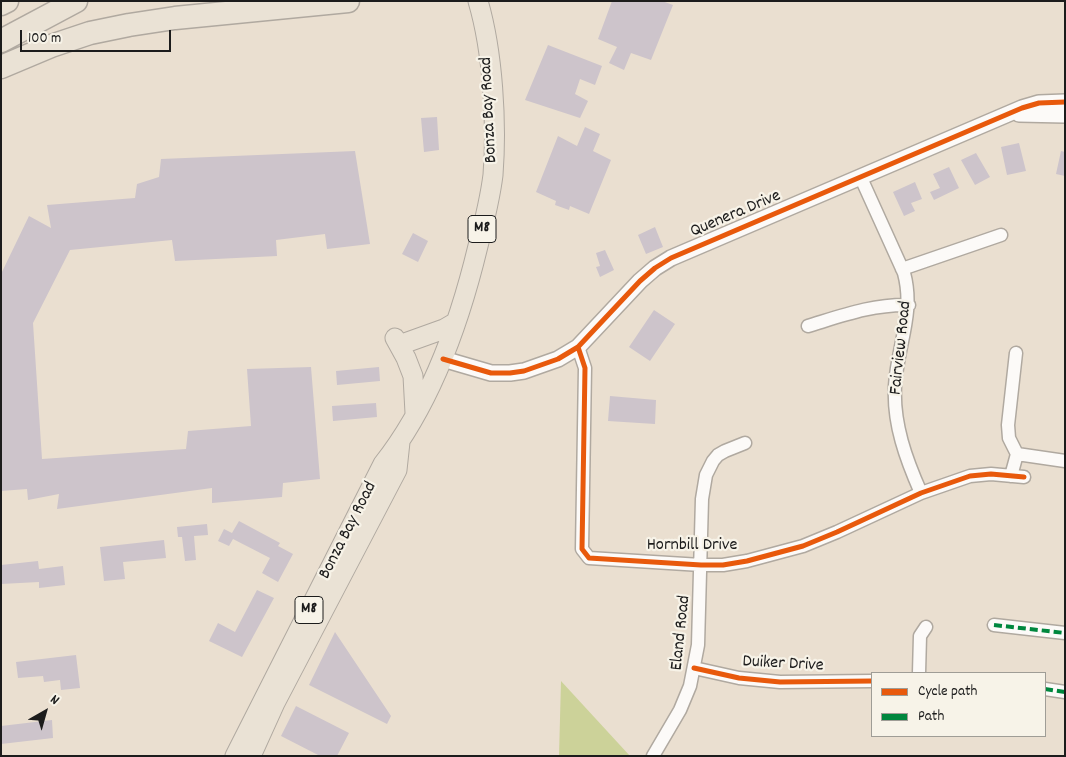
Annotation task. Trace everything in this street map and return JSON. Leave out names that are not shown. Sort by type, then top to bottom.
[{"type":"highway","points":[[1,4],[7,1]]},
{"type":"highway","points":[[1,41],[76,1]]},
{"type":"highway","points":[[1,67],[51,46],[90,33],[129,25],[175,18],[348,1]]},
{"type":"main road","name":"Bonza Bay Road","points":[[235,756],[383,464],[400,442],[443,359],[467,290],[485,217],[492,177],[495,140],[492,83],[483,17],[478,1]]},
{"type":"main road","points":[[415,414],[413,376],[400,341],[444,329],[456,322]]},
{"type":"main road","name":"Bonza Bay Road","points":[[251,756],[275,703],[397,470],[400,442]]},
{"type":"street","name":"Quenera Drive","points":[[443,359],[492,373],[510,373],[524,371],[558,359],[578,347],[640,280],[671,258],[1008,114],[1039,103],[1065,102]]},
{"type":"street","name":"Quenera Drive","points":[[1008,114],[1065,115]]},
{"type":"street","name":"Fairview Road","points":[[861,178],[902,269],[908,288],[908,305],[895,385],[895,408],[904,453],[921,493]]},
{"type":"street","points":[[902,269],[1001,235]]},
{"type":"street","points":[[808,326],[862,309],[894,304],[908,305]]},
{"type":"street","name":"Hornbill Drive","points":[[578,347],[585,368],[582,549],[589,558],[701,565],[723,565],[747,561],[803,546],[921,493],[970,476],[981,474],[1017,476],[1017,454]]},
{"type":"street","points":[[1016,353],[1008,438],[1017,454],[1065,461]]},
{"type":"street","name":"Eland Road","points":[[653,756],[680,710],[694,668],[698,646],[702,500],[706,474],[718,455],[745,443]]},
{"type":"street","points":[[994,625],[1065,633]]},
{"type":"street","points":[[919,672],[920,636],[926,627]]},
{"type":"street","name":"Duiker Drive","points":[[694,668],[739,678],[780,682],[871,681]]},
{"type":"street","points":[[1046,689],[1065,692]]},
{"type":"green space","points":[[561,681],[630,756],[559,756]]},
{"type":"building","points":[[612,1],[662,1],[673,5],[651,60],[631,53],[624,70],[609,63],[617,47],[598,39]]},
{"type":"building","points":[[548,45],[602,66],[595,85],[580,79],[575,94],[588,101],[580,118],[525,100]]},
{"type":"building","points":[[437,117],[439,150],[424,152],[421,118]]},
{"type":"building","points":[[585,127],[600,134],[593,151],[611,160],[589,214],[570,206],[569,210],[555,205],[556,201],[536,192],[558,136],[577,146]]},
{"type":"building","points":[[1019,143],[1026,171],[1007,175],[1001,147]]},
{"type":"building","points":[[355,151],[370,244],[327,249],[325,234],[276,240],[277,256],[175,261],[172,240],[70,250],[33,323],[42,459],[186,449],[188,431],[251,426],[247,369],[311,367],[320,479],[283,483],[282,497],[212,503],[212,488],[57,509],[59,494],[28,500],[27,489],[1,491],[1,274],[29,216],[51,228],[47,205],[135,198],[137,184],[159,177],[161,159]]},
{"type":"building","points":[[1061,151],[1065,152],[1065,176],[1056,174]]},
{"type":"building","points":[[976,153],[990,177],[975,185],[961,160]]},
{"type":"building","points":[[949,167],[959,188],[934,200],[930,192],[940,188],[933,174]]},
{"type":"building","points":[[915,182],[922,199],[911,203],[915,211],[904,216],[893,192]]},
{"type":"building","points":[[655,227],[663,247],[646,254],[638,235]]},
{"type":"building","points":[[413,233],[428,241],[418,262],[402,254]]},
{"type":"building","points":[[605,250],[614,270],[600,277],[596,267],[600,266],[596,253]]},
{"type":"building","points":[[654,310],[675,324],[650,361],[629,347]]},
{"type":"building","points":[[379,367],[380,381],[337,385],[336,371]]},
{"type":"building","points":[[610,396],[656,400],[655,424],[608,421]]},
{"type":"building","points":[[376,403],[377,417],[333,421],[332,406]]},
{"type":"building","points":[[239,521],[280,543],[278,546],[293,554],[278,582],[262,573],[270,558],[233,539],[229,546],[218,541],[224,529],[232,533]]},
{"type":"building","points":[[207,524],[208,535],[194,536],[196,560],[185,561],[182,537],[178,537],[177,527]]},
{"type":"building","points":[[164,540],[166,558],[123,562],[125,579],[104,581],[100,547]]},
{"type":"building","points":[[38,561],[39,569],[63,566],[65,585],[39,588],[39,582],[1,584],[1,565]]},
{"type":"building","points":[[257,590],[274,598],[242,657],[209,641],[218,623],[235,632]]},
{"type":"building","points":[[335,632],[391,716],[387,724],[309,685]]},
{"type":"building","points":[[76,655],[80,688],[61,690],[60,680],[44,682],[43,676],[18,678],[16,662]]},
{"type":"building","points":[[296,706],[349,733],[337,756],[320,756],[281,736]]},
{"type":"building","points":[[52,720],[53,738],[1,744],[1,726]]},
{"type":"marked path","points":[[994,625],[1065,633]]},
{"type":"marked path","points":[[1046,689],[1065,692]]},
{"type":"cycle path","points":[[443,359],[491,373],[524,371],[558,359],[578,347],[640,281],[655,268],[671,258],[1022,108],[1039,103],[1065,102]]},
{"type":"cycle path","points":[[578,347],[585,368],[582,549],[589,558],[701,565],[723,565],[747,561],[803,546],[921,493],[970,476],[991,474],[1024,477]]},
{"type":"cycle path","points":[[694,668],[739,678],[780,682],[871,681]]}]
